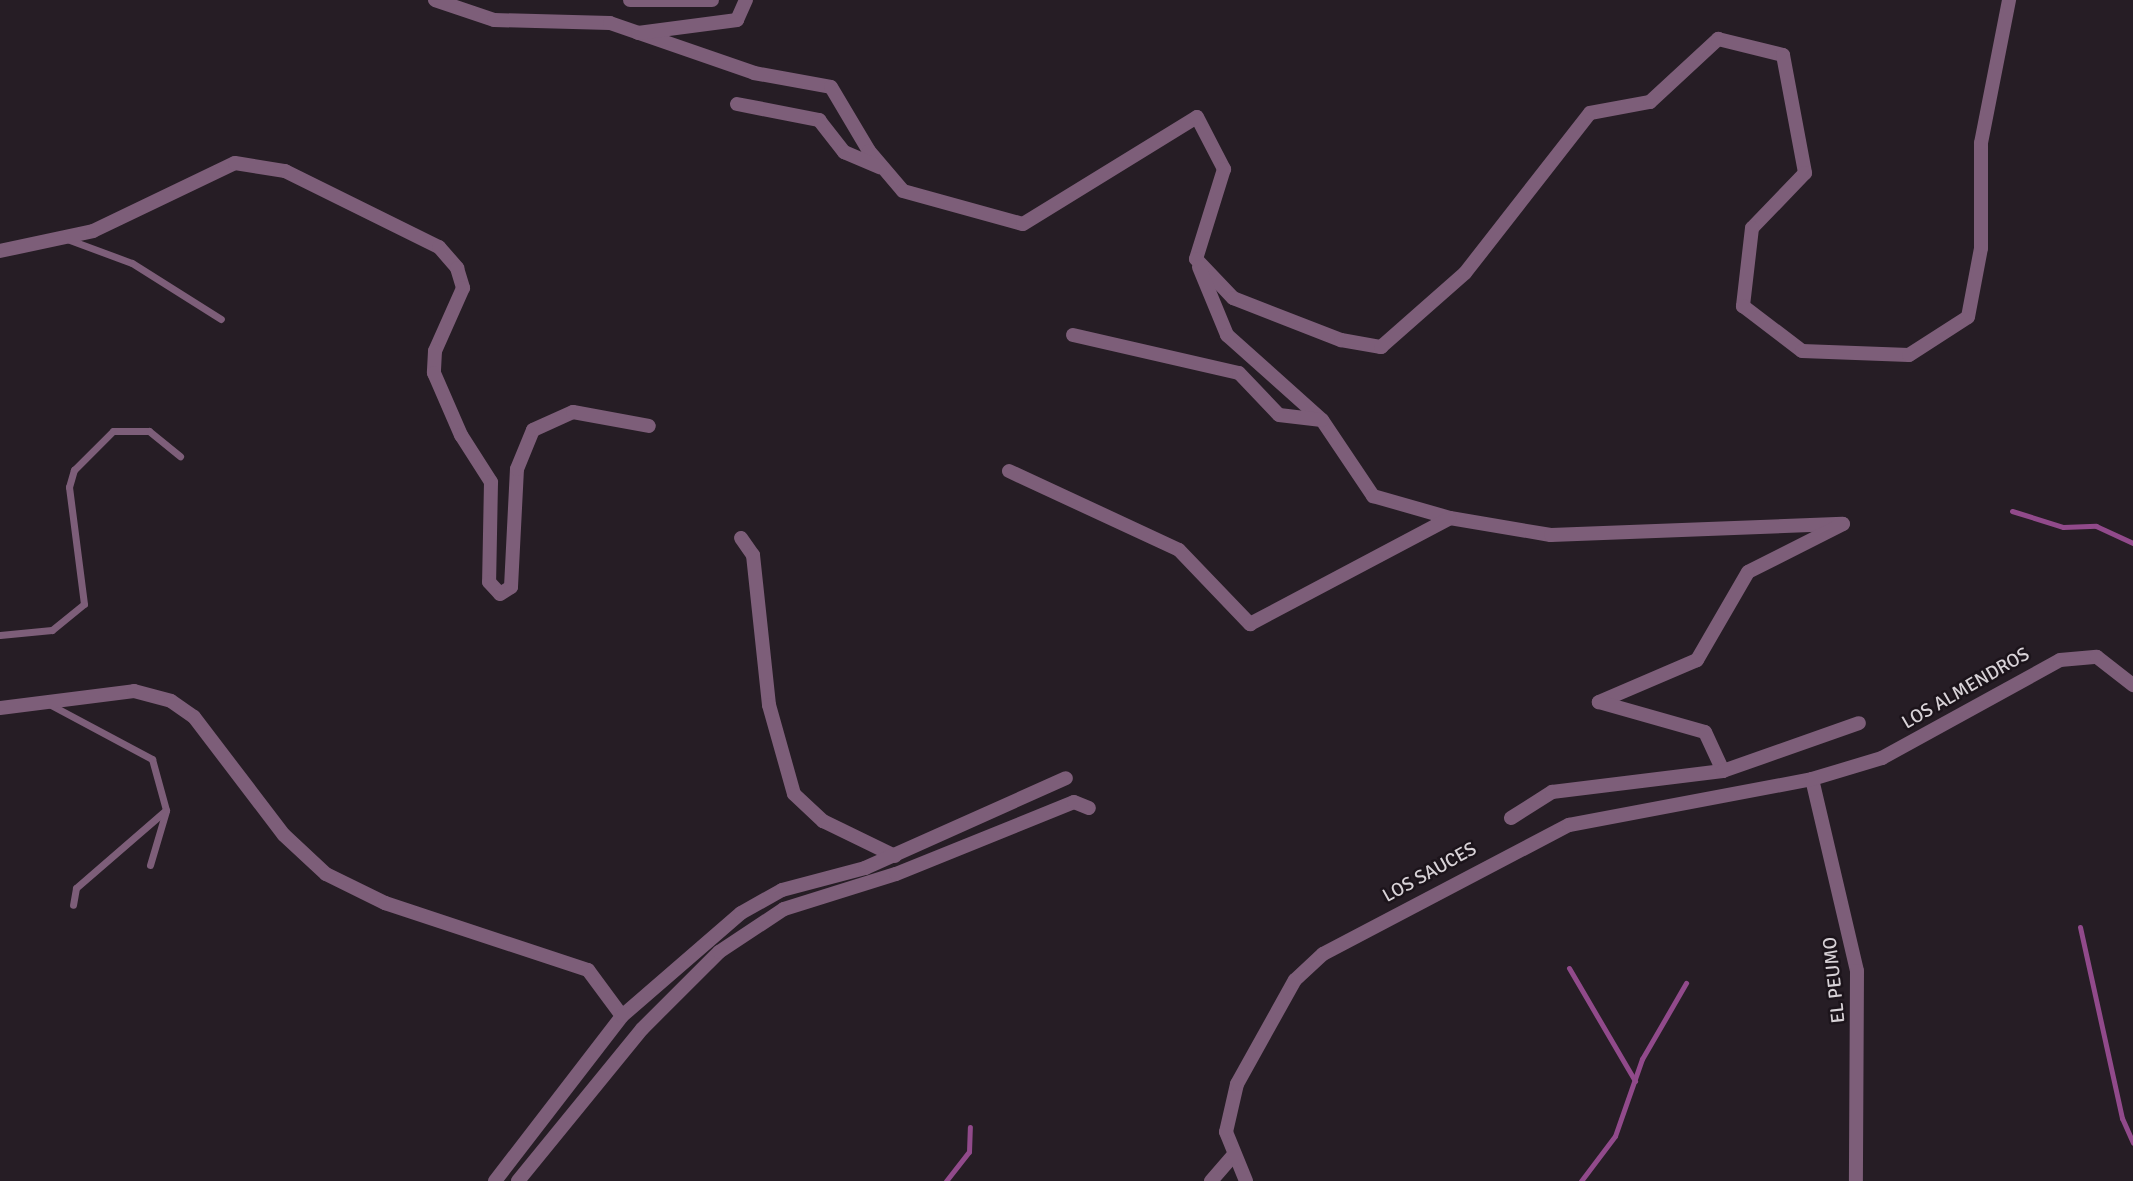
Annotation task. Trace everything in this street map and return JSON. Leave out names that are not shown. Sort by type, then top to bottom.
[{"type":"street","points":[[435,0],[494,20],[610,23],[754,74],[831,88],[884,169],[903,191],[1023,224],[1197,117],[1224,169],[1196,259],[1227,335],[1322,420],[1373,495],[1450,518],[1551,535],[1843,524],[1748,572],[1697,660],[1599,702],[1705,732],[1723,771]]},
{"type":"street","points":[[630,0],[712,0]]},
{"type":"street","points":[[636,33],[737,20],[746,0]]},
{"type":"street","points":[[1196,259],[1233,298],[1341,340],[1381,347],[1465,273],[1590,113],[1650,102],[1718,39],[1783,55],[1805,173],[1752,228],[1743,306],[1802,351],[1909,355],[1968,317],[1981,247],[1981,143],[2009,0]]},
{"type":"street","points":[[737,104],[819,120],[844,152],[884,169]]},
{"type":"street","points":[[0,251],[67,239],[208,173],[247,163],[285,171],[439,247],[457,268],[463,288],[435,351],[434,373],[461,435],[491,482],[489,582],[500,594],[511,587],[517,469],[533,430],[573,412],[649,426]]},
{"type":"street","points":[[1073,335],[1239,373],[1279,415],[1322,420]]},
{"type":"street","points":[[1009,471],[1179,550],[1250,624],[1450,518]]},
{"type":"street","points":[[741,538],[752,555],[769,705],[794,794],[823,821],[895,856]]},
{"type":"street","name":"LOS ALMENDROS","points":[[1812,779],[1881,758],[2060,660],[2097,657],[2133,685]]},
{"type":"street","points":[[0,708],[134,691],[171,701],[194,717],[284,835],[326,874],[385,903],[588,970],[622,1016]]},
{"type":"street","points":[[1511,818],[1552,792],[1723,771],[1859,723]]},
{"type":"street","points":[[495,1181],[622,1016],[741,914],[782,890],[895,856],[1066,778]]},
{"type":"street","name":"LOS SAUCES","points":[[1246,1181],[1233,1156],[1226,1132],[1237,1084],[1294,980],[1323,954],[1569,825],[1812,779]]},
{"type":"street","name":"EL PEUMO","points":[[1812,779],[1857,971],[1856,1181]]},
{"type":"street","points":[[518,1181],[642,1028],[741,937],[784,909],[896,874],[1074,802],[1088,808]]},
{"type":"street","points":[[1211,1181],[1233,1156]]},
{"type":"lane","points":[[67,239],[132,263],[221,319]]},
{"type":"lane","points":[[0,635],[52,630],[84,604],[69,487],[74,470],[113,431],[149,431],[180,456]]},
{"type":"lane","points":[[45,702],[152,759],[166,810],[150,865]]},
{"type":"lane","points":[[74,905],[76,888],[166,810]]},
{"type":"waterway","points":[[2012,511],[2063,527],[2096,526],[2133,543]]},
{"type":"waterway","points":[[2080,927],[2122,1118],[2133,1143]]},
{"type":"waterway","points":[[1569,968],[1635,1081]]},
{"type":"waterway","points":[[1581,1181],[1615,1136],[1642,1059],[1686,983]]},
{"type":"waterway","points":[[946,1181],[969,1152],[970,1127]]}]
